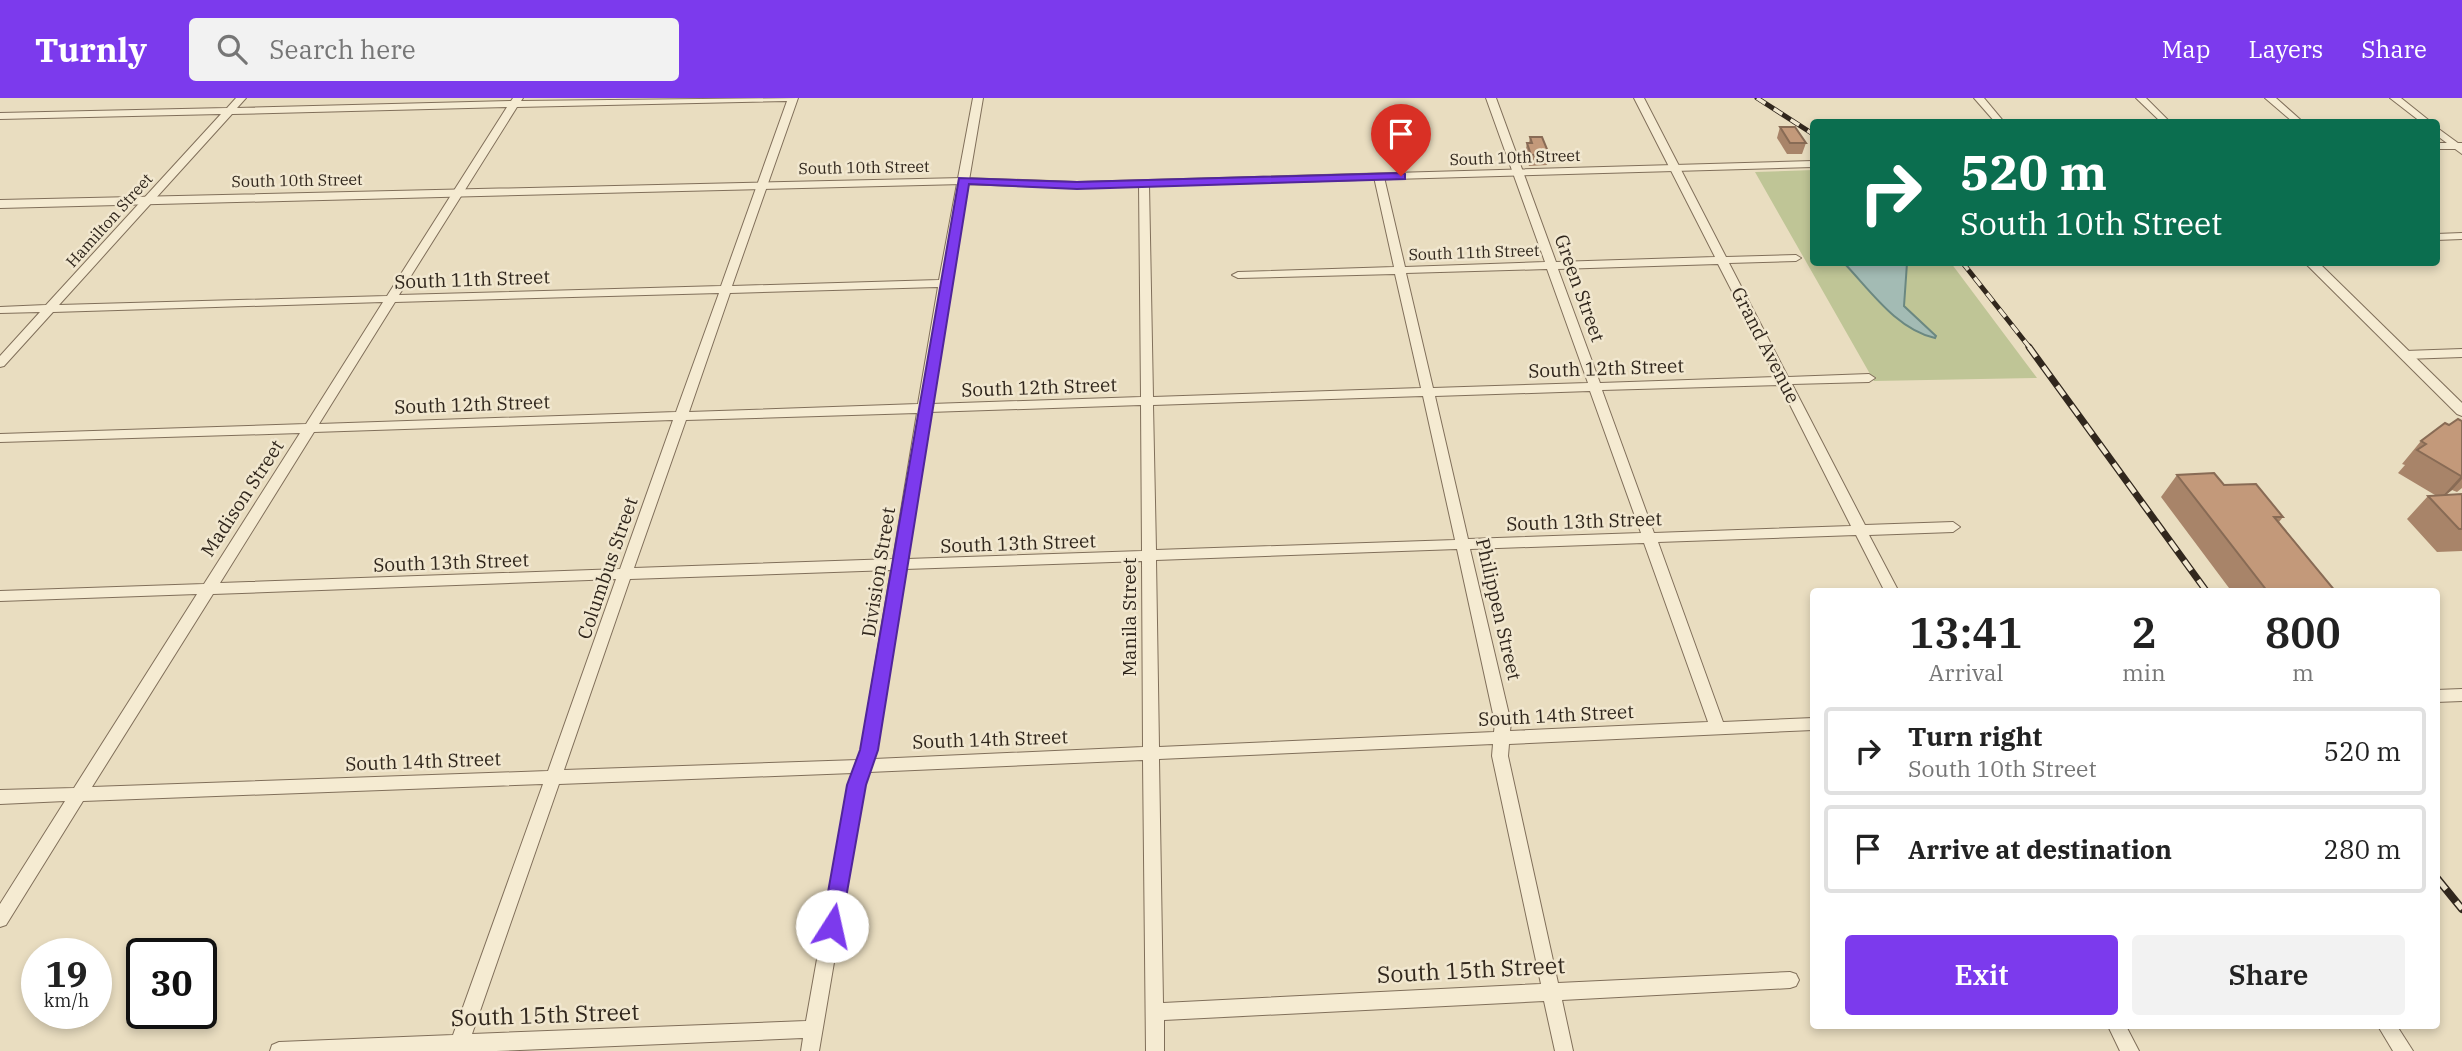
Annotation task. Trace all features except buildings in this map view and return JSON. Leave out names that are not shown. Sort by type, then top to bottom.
[{"type":"street","name":"Hamilton Street","points":[[0,363],[241,98]]},
{"type":"street","points":[[0,116],[516,101],[787,98]]},
{"type":"street","name":"Columbus Street","points":[[458,1047],[793,98]]},
{"type":"street","name":"Division Street","points":[[810,1051],[856,785],[869,750],[944,283],[978,98]]},
{"type":"street","name":"Green Street","points":[[1491,98],[1718,728]]},
{"type":"street","name":"Grand Avenue","points":[[1639,98],[1890,588]]},
{"type":"street","points":[[1979,98],[1997,119]]},
{"type":"street","points":[[2141,98],[2163,119]]},
{"type":"street","points":[[2270,98],[2294,119]]},
{"type":"street","points":[[2395,98],[2422,119]]},
{"type":"street","name":"Madison Street","points":[[0,919],[516,101]]},
{"type":"street","points":[[2440,133],[2460,147]]},
{"type":"street","points":[[2440,146],[2460,147]]},
{"type":"street","name":"South 10th Street","points":[[0,204],[963,181],[1077,185],[1144,184],[1810,164]]},
{"type":"street","name":"Philippen Street","points":[[1379,177],[1503,723],[1500,756],[1564,1051]]},
{"type":"street","name":"Manila Street","points":[[1144,184],[1155,1051]]},
{"type":"street","points":[[2440,237],[2462,236]]},
{"type":"street","name":"South 11th Street","points":[[1238,275],[1797,258]]},
{"type":"street","points":[[2314,266],[2462,411]]},
{"type":"street","name":"South 11th Street","points":[[0,310],[944,283]]},
{"type":"street","points":[[2405,355],[2462,353]]},
{"type":"street","name":"South 12th Street","points":[[0,438],[1869,378]]},
{"type":"street","name":"South 13th Street","points":[[0,596],[1953,527]]},
{"type":"street","points":[[2440,696],[2462,695]]},
{"type":"street","name":"South 14th Street","points":[[0,797],[863,766],[1810,724]]},
{"type":"street","name":"South 15th Street","points":[[1154,1012],[1790,980]]},
{"type":"street","name":"South 15th Street","points":[[279,1051],[458,1047],[814,1029]]},
{"type":"street","points":[[2119,1029],[2130,1051]]},
{"type":"street","points":[[2389,1029],[2404,1051]]},
{"type":"green space","points":[[1810,170],[1810,266],[1953,266],[2037,378],[1874,381],[1755,172]]},
{"type":"water","points":[[1847,266],[1907,266],[1904,306],[1936,336],[1935,338],[1908,326],[1874,296]]},
{"type":"railway","points":[[1757,98],[1810,132]]},
{"type":"railway","points":[[1965,266],[2030,348]]},
{"type":"railway","points":[[2029,347],[2204,588]]},
{"type":"railway","points":[[2440,882],[2462,909]]},
{"type":"route","points":[[832,926],[856,785],[869,750],[944,283],[963,181],[1077,185],[1401,176]]}]
